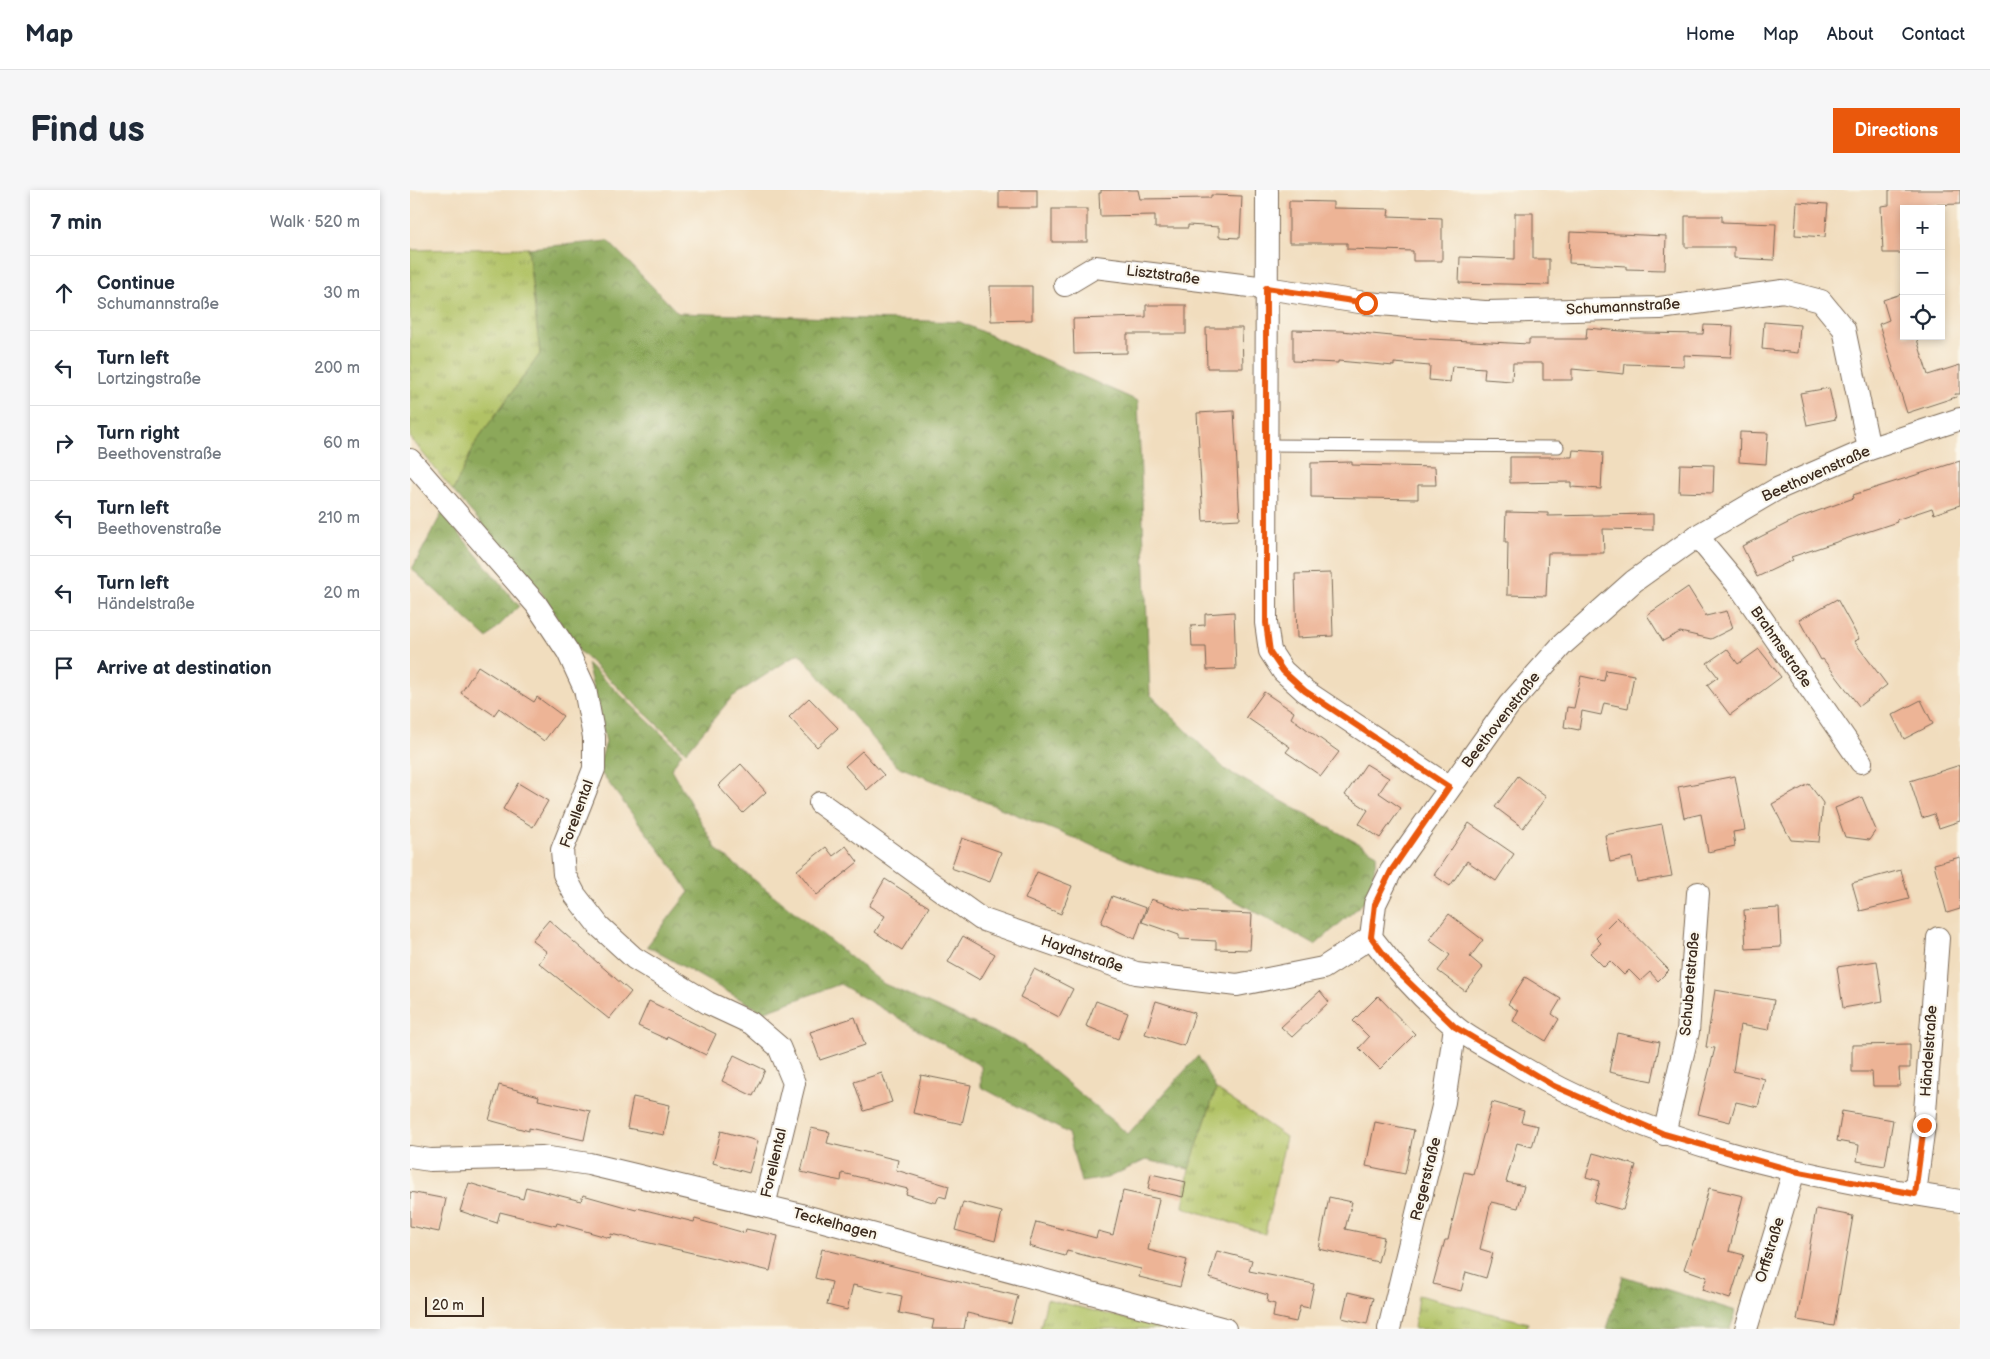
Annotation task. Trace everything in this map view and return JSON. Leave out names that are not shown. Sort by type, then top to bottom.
[{"type":"street","points":[[1267,190],[1266,623],[1270,652],[1283,671],[1305,691],[1449,787]]},
{"type":"street","name":"Lisztstraße","points":[[1065,285],[1095,267],[1266,288]]},
{"type":"street","name":"Schumannstraße","points":[[1266,288],[1366,303],[1485,312],[1660,308],[1784,291],[1821,301],[1844,329],[1869,449]]},
{"type":"street","name":"Beethovenstraße","points":[[1371,937],[1375,904],[1391,871],[1509,705],[1563,644],[1634,581],[1697,536],[1777,489],[1869,449],[1960,419]]},
{"type":"street","name":"Forellental","points":[[410,460],[536,604],[568,652],[585,689],[594,737],[594,769],[562,850],[564,874],[575,895],[599,926],[634,958],[708,1003],[751,1023],[779,1047],[794,1083],[764,1206]]},
{"type":"street","name":"Brahmsstraße","points":[[1697,536],[1742,590],[1861,762]]},
{"type":"street","name":"Haydnstraße","points":[[820,803],[981,918],[1136,973],[1237,985],[1323,968],[1371,937]]},
{"type":"street","name":"Schubertstraße","points":[[1664,1134],[1688,1032],[1698,893]]},
{"type":"street","points":[[1371,937],[1394,968],[1455,1027],[1554,1086],[1664,1134],[1794,1171],[1960,1201]]},
{"type":"street","name":"Händelstraße","points":[[1915,1194],[1924,1125],[1938,938]]},
{"type":"street","name":"Regerstraße","points":[[1389,1329],[1444,1102],[1455,1027]]},
{"type":"street","name":"Teckelhagen","points":[[410,1157],[430,1160],[542,1157],[590,1164],[764,1206],[1224,1329]]},
{"type":"street","name":"Orffstraße","points":[[1746,1329],[1794,1171]]},
{"type":"lane","points":[[1266,445],[1558,447]]},
{"type":"green space","points":[[608,241],[678,313],[960,322],[1138,401],[1150,694],[1226,770],[1377,854],[1369,898],[1315,945],[1207,885],[1162,874],[897,766],[799,653],[732,697],[686,752],[575,647],[541,592],[453,491],[477,440],[540,354],[528,248]]},
{"type":"green space","points":[[528,248],[540,354],[477,440],[453,491],[410,437],[410,250]]},
{"type":"green space","points":[[442,513],[519,606],[487,638],[412,569]]},
{"type":"green space","points":[[587,663],[682,753],[671,769],[717,850],[884,984],[1021,1044],[1128,1134],[1198,1056],[1216,1089],[1189,1169],[1146,1160],[1107,1178],[1081,1182],[1068,1133],[981,1087],[981,1066],[840,984],[763,1012],[647,946],[689,892],[674,869],[598,769],[606,742]]},
{"type":"green space","points":[[1216,1089],[1286,1137],[1265,1234],[1183,1207],[1189,1169]]},
{"type":"green space","points":[[1623,1276],[1736,1311],[1730,1329],[1607,1329]]},
{"type":"green space","points":[[1418,1295],[1528,1323],[1526,1329],[1414,1329]]},
{"type":"green space","points":[[1047,1299],[1167,1329],[1040,1329]]},
{"type":"building","points":[[999,190],[1037,190],[1037,208],[999,208]]},
{"type":"building","points":[[1101,190],[1138,190],[1140,199],[1211,198],[1211,195],[1242,196],[1240,238],[1219,237],[1219,227],[1188,225],[1188,228],[1155,228],[1155,215],[1100,216],[1099,193],[1101,193]]},
{"type":"building","points":[[1889,190],[1960,190],[1960,204],[1900,205],[1900,253],[1883,253],[1881,206],[1889,205]]},
{"type":"building","points":[[1289,201],[1333,202],[1333,208],[1389,209],[1388,216],[1442,218],[1442,261],[1413,261],[1413,251],[1347,249],[1347,243],[1289,243]]},
{"type":"building","points":[[1797,202],[1828,204],[1825,237],[1795,235]]},
{"type":"building","points":[[1052,209],[1087,209],[1087,242],[1052,242]]},
{"type":"building","points":[[1515,213],[1533,213],[1533,259],[1549,259],[1549,285],[1459,283],[1460,257],[1515,259]]},
{"type":"building","points":[[1685,216],[1722,216],[1722,222],[1776,224],[1774,260],[1734,258],[1734,247],[1685,247]]},
{"type":"building","points":[[1570,232],[1666,236],[1665,270],[1626,269],[1626,266],[1569,263]]},
{"type":"building","points":[[990,286],[1032,286],[1032,320],[991,321]]},
{"type":"building","points":[[1900,294],[1900,340],[1917,340],[1928,375],[1960,365],[1960,394],[1955,394],[1956,397],[1907,413],[1879,324],[1889,320],[1883,300]]},
{"type":"building","points":[[1146,305],[1186,305],[1186,334],[1127,334],[1127,353],[1074,354],[1073,319],[1146,317]]},
{"type":"building","points":[[1764,322],[1800,325],[1798,353],[1762,349]]},
{"type":"building","points":[[1704,325],[1733,326],[1731,357],[1684,355],[1684,366],[1625,364],[1624,374],[1572,369],[1572,380],[1543,380],[1543,363],[1513,363],[1512,381],[1484,379],[1485,368],[1452,366],[1450,382],[1429,380],[1430,366],[1394,363],[1394,366],[1338,361],[1338,363],[1293,361],[1293,330],[1341,331],[1412,338],[1529,344],[1529,339],[1586,339],[1587,328],[1645,333],[1703,334]]},
{"type":"building","points":[[1206,328],[1242,328],[1243,368],[1207,368]]},
{"type":"building","points":[[1829,388],[1836,419],[1807,425],[1800,393]]},
{"type":"building","points":[[1234,411],[1240,519],[1203,521],[1197,413]]},
{"type":"building","points":[[1740,432],[1768,433],[1766,464],[1739,462]]},
{"type":"building","points":[[1573,450],[1603,452],[1601,489],[1571,487],[1571,482],[1510,483],[1510,457],[1572,457]]},
{"type":"building","points":[[1960,461],[1960,505],[1934,514],[1932,508],[1896,520],[1897,522],[1791,557],[1793,560],[1757,577],[1742,546],[1798,518],[1854,498],[1853,495]]},
{"type":"building","points":[[1352,462],[1352,465],[1435,467],[1436,485],[1418,485],[1418,499],[1311,497],[1311,463]]},
{"type":"building","points":[[1680,464],[1714,465],[1713,493],[1679,492]]},
{"type":"building","points":[[1506,512],[1548,513],[1548,516],[1653,514],[1653,530],[1603,529],[1604,553],[1548,553],[1546,596],[1507,595],[1508,542],[1505,542]]},
{"type":"building","points":[[1331,573],[1333,636],[1297,638],[1295,574]]},
{"type":"building","points":[[1688,587],[1706,616],[1727,611],[1733,628],[1711,639],[1680,632],[1663,641],[1647,615]]},
{"type":"building","points":[[1837,599],[1859,639],[1854,641],[1887,685],[1859,706],[1823,659],[1821,660],[1799,620]]},
{"type":"building","points":[[1234,612],[1236,669],[1207,670],[1206,647],[1192,647],[1191,626],[1205,625],[1205,614]]},
{"type":"building","points":[[1727,649],[1738,664],[1759,649],[1781,677],[1730,715],[1707,685],[1718,677],[1707,663]]},
{"type":"building","points":[[478,666],[534,702],[537,697],[563,716],[544,741],[499,708],[494,715],[461,693]]},
{"type":"building","points":[[1606,670],[1634,675],[1628,708],[1604,703],[1601,715],[1582,711],[1579,730],[1564,727],[1567,707],[1574,708],[1581,676],[1604,681]]},
{"type":"building","points":[[1264,692],[1294,712],[1291,718],[1339,752],[1321,776],[1286,752],[1290,747],[1246,717]]},
{"type":"building","points":[[809,698],[838,728],[817,747],[789,717]]},
{"type":"building","points":[[1921,700],[1933,724],[1904,739],[1892,715]]},
{"type":"building","points":[[862,751],[884,775],[867,790],[845,766]]},
{"type":"building","points":[[741,764],[766,792],[743,813],[718,786]]},
{"type":"building","points":[[1366,764],[1389,778],[1379,793],[1401,808],[1380,838],[1359,824],[1368,810],[1345,795]]},
{"type":"building","points":[[1960,765],[1960,821],[1939,828],[1934,814],[1922,818],[1910,781]]},
{"type":"building","points":[[1518,776],[1546,797],[1523,828],[1495,807]]},
{"type":"building","points":[[1735,776],[1745,830],[1733,832],[1735,846],[1708,852],[1701,814],[1684,818],[1678,787]]},
{"type":"building","points":[[518,783],[548,801],[533,827],[503,809]]},
{"type":"building","points":[[1809,784],[1823,803],[1819,842],[1791,840],[1772,804]]},
{"type":"building","points":[[1862,797],[1876,830],[1869,840],[1845,837],[1835,808]]},
{"type":"building","points":[[1469,823],[1514,854],[1496,881],[1467,861],[1450,886],[1434,875]]},
{"type":"building","points":[[1662,824],[1672,876],[1637,882],[1632,857],[1610,862],[1605,835]]},
{"type":"building","points":[[962,838],[1001,852],[990,882],[951,868]]},
{"type":"building","points":[[846,846],[858,862],[817,895],[797,870],[826,847],[833,856]]},
{"type":"building","points":[[1960,857],[1960,909],[1947,913],[1934,864]]},
{"type":"building","points":[[1901,870],[1909,899],[1860,911],[1852,883]]},
{"type":"building","points":[[1037,872],[1072,886],[1061,914],[1025,899]]},
{"type":"building","points":[[885,879],[929,907],[902,950],[875,932],[885,916],[869,906]]},
{"type":"building","points":[[1112,896],[1146,908],[1135,939],[1101,923]]},
{"type":"building","points":[[1151,899],[1186,911],[1252,914],[1250,950],[1216,949],[1216,941],[1179,939],[1179,935],[1142,922]]},
{"type":"building","points":[[1779,908],[1781,947],[1746,949],[1744,910]]},
{"type":"building","points":[[1449,914],[1483,940],[1470,957],[1483,968],[1465,991],[1438,971],[1450,955],[1429,940]]},
{"type":"building","points":[[1617,917],[1669,970],[1658,981],[1650,972],[1640,981],[1629,970],[1624,975],[1610,961],[1604,967],[1590,953],[1601,943],[1596,938]]},
{"type":"building","points":[[549,920],[631,992],[609,1019],[539,963],[547,952],[532,940]]},
{"type":"building","points":[[963,936],[995,954],[980,980],[948,962]]},
{"type":"building","points":[[1877,961],[1883,1001],[1843,1008],[1837,967]]},
{"type":"building","points":[[1034,969],[1073,989],[1059,1017],[1020,997]]},
{"type":"building","points":[[1525,977],[1561,999],[1552,1014],[1559,1019],[1546,1041],[1513,1021],[1518,1011],[1508,1004]]},
{"type":"building","points":[[1715,990],[1774,1000],[1769,1030],[1740,1025],[1733,1071],[1765,1079],[1758,1107],[1736,1102],[1730,1122],[1698,1114],[1715,1048],[1706,1047]]},
{"type":"building","points":[[1320,991],[1329,1002],[1292,1037],[1281,1027]]},
{"type":"building","points":[[1378,996],[1415,1034],[1380,1069],[1359,1048],[1369,1037],[1353,1021]]},
{"type":"building","points":[[649,1001],[716,1034],[706,1055],[667,1036],[666,1039],[638,1026]]},
{"type":"building","points":[[1096,1001],[1128,1013],[1118,1039],[1086,1026]]},
{"type":"building","points":[[1156,1001],[1195,1013],[1184,1046],[1145,1034]]},
{"type":"building","points":[[855,1017],[865,1045],[820,1060],[810,1032]]},
{"type":"building","points":[[1617,1033],[1660,1042],[1652,1081],[1609,1072]]},
{"type":"building","points":[[1910,1044],[1910,1068],[1899,1068],[1900,1086],[1873,1086],[1872,1072],[1852,1072],[1852,1045]]},
{"type":"building","points":[[734,1055],[765,1070],[753,1096],[722,1081]]},
{"type":"building","points":[[882,1073],[892,1102],[864,1111],[854,1082]]},
{"type":"building","points":[[921,1075],[971,1085],[962,1124],[913,1113]]},
{"type":"building","points":[[499,1085],[539,1096],[538,1100],[590,1111],[584,1140],[529,1128],[529,1131],[489,1120]]},
{"type":"building","points":[[633,1097],[670,1105],[664,1135],[627,1128]]},
{"type":"building","points":[[1492,1102],[1524,1111],[1521,1122],[1538,1126],[1532,1147],[1517,1143],[1506,1182],[1524,1186],[1518,1208],[1491,1202],[1480,1249],[1493,1253],[1486,1278],[1466,1272],[1461,1291],[1433,1284],[1445,1240],[1448,1240],[1464,1172],[1473,1174]]},
{"type":"building","points":[[1842,1111],[1893,1120],[1885,1166],[1857,1161],[1859,1145],[1837,1141]]},
{"type":"building","points":[[1375,1122],[1414,1130],[1405,1174],[1366,1166]]},
{"type":"building","points":[[811,1128],[830,1132],[827,1143],[898,1160],[896,1170],[949,1186],[946,1198],[939,1196],[936,1203],[906,1194],[908,1189],[842,1173],[841,1181],[801,1172]]},
{"type":"building","points":[[721,1131],[758,1141],[749,1173],[713,1163]]},
{"type":"building","points":[[1593,1153],[1636,1165],[1623,1210],[1594,1202],[1600,1181],[1586,1177]]},
{"type":"building","points":[[1151,1174],[1186,1182],[1183,1197],[1148,1189]]},
{"type":"building","points":[[469,1183],[523,1199],[526,1187],[581,1201],[583,1195],[636,1210],[637,1208],[694,1222],[695,1219],[745,1233],[746,1229],[778,1236],[770,1271],[611,1234],[610,1238],[557,1223],[556,1226],[500,1212],[497,1223],[460,1211]]},
{"type":"building","points":[[1709,1188],[1743,1196],[1729,1251],[1744,1255],[1730,1299],[1702,1290],[1707,1277],[1684,1269],[1695,1240]]},
{"type":"building","points":[[1123,1191],[1159,1199],[1148,1250],[1187,1260],[1180,1287],[1139,1277],[1141,1269],[1067,1251],[1065,1256],[1029,1246],[1036,1222],[1096,1238],[1098,1231],[1113,1235]]},
{"type":"building","points":[[410,1192],[446,1199],[439,1232],[410,1226]]},
{"type":"building","points":[[1329,1197],[1352,1202],[1345,1229],[1384,1237],[1378,1262],[1319,1249]]},
{"type":"building","points":[[963,1202],[1002,1212],[995,1241],[955,1230]]},
{"type":"building","points":[[1816,1209],[1853,1216],[1834,1326],[1797,1320]]},
{"type":"building","points":[[822,1249],[1018,1296],[1011,1323],[967,1313],[964,1329],[932,1329],[934,1320],[899,1313],[902,1296],[853,1285],[847,1310],[827,1305],[832,1282],[815,1278]]},
{"type":"building","points":[[1217,1251],[1252,1260],[1249,1271],[1314,1284],[1309,1308],[1300,1306],[1296,1322],[1273,1317],[1275,1304],[1267,1302],[1268,1295],[1209,1278]]},
{"type":"building","points":[[1348,1292],[1373,1298],[1367,1324],[1342,1318]]},
{"type":"route","points":[[1366,303],[1266,288],[1266,623],[1270,652],[1283,671],[1305,691],[1449,787],[1391,871],[1375,904],[1371,937],[1394,968],[1455,1027],[1554,1086],[1664,1134],[1794,1171],[1915,1194],[1924,1125]]}]
